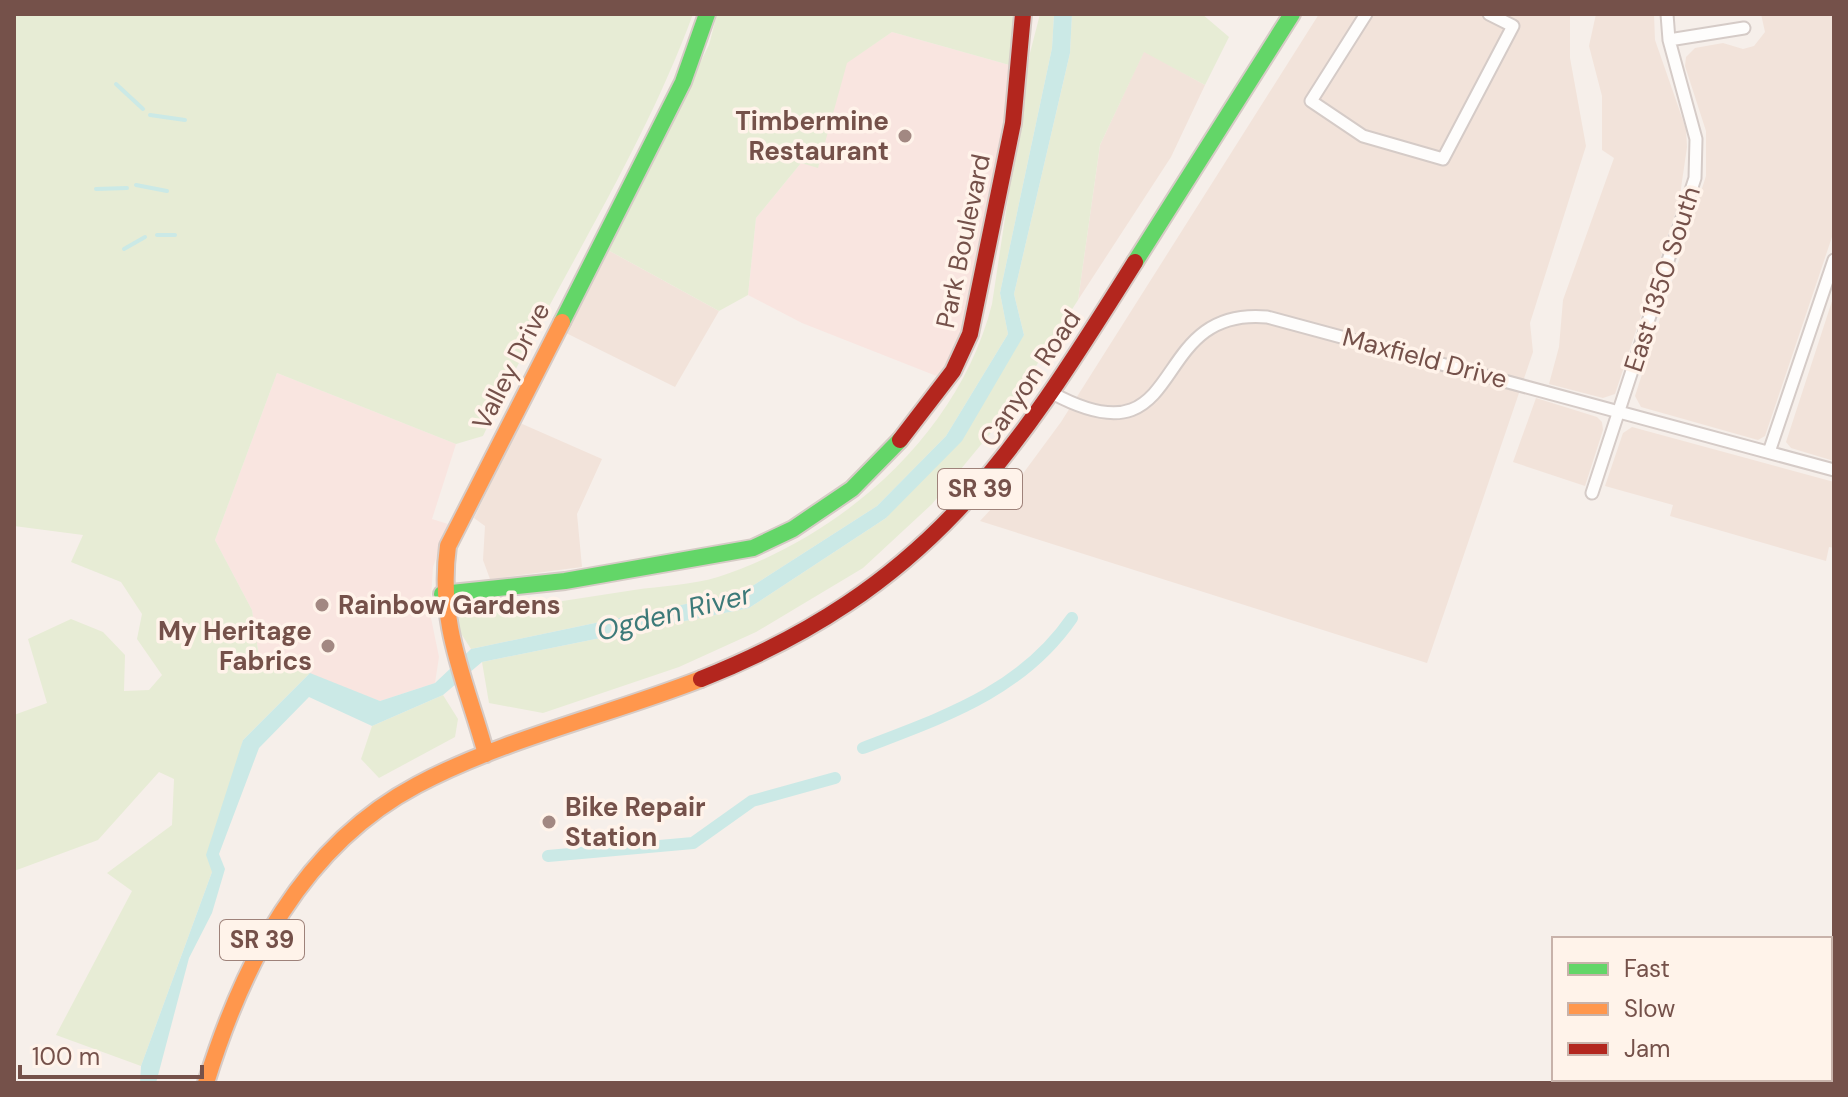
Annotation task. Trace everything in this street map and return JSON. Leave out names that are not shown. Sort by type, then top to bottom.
[{"type":"street","name":"Valley Drive","points":[[486,754],[451,647],[442,594],[448,546],[683,82],[707,14]]},
{"type":"street","name":"Park Boulevard","points":[[442,594],[565,581],[753,548],[793,529],[852,489],[910,430],[953,371],[970,334],[982,289],[1013,123],[1023,14]]},
{"type":"street","name":"Canyon Road","points":[[486,754],[702,679],[763,654],[823,623],[885,580],[947,525],[1005,459],[1052,393],[1292,14]]},
{"type":"street","points":[[1366,14],[1311,101],[1363,136],[1443,159],[1513,26],[1489,14]]},
{"type":"street","name":"East 1350 South","points":[[1592,493],[1695,178],[1696,139],[1669,40],[1667,14]]},
{"type":"street","points":[[1669,40],[1744,28]]},
{"type":"street","points":[[1769,452],[1834,260]]},
{"type":"street","name":"Maxfield Drive","points":[[1052,393],[1098,414],[1135,411],[1156,391],[1193,340],[1209,327],[1228,318],[1253,315],[1385,346],[1834,470]]},
{"type":"street","name":"SR 39","points":[[206,1083],[241,980],[269,929],[304,880],[349,832],[391,800],[486,754]]},
{"type":"shaded area","points":[[1319,14],[1570,14],[1570,58],[1586,146],[1530,323],[1533,352],[1427,663],[980,521],[1019,479],[1061,422]]},
{"type":"shaded area","points":[[1596,14],[1654,14],[1655,40],[1686,129],[1687,147],[1679,202],[1615,394],[1603,398],[1549,384],[1559,347],[1563,300],[1614,158],[1602,150],[1602,96],[1589,46]]},
{"type":"shaded area","points":[[1761,14],[1834,14],[1834,231],[1765,436],[1758,440],[1641,407],[1635,396],[1706,176],[1706,131],[1685,66],[1686,57],[1695,48],[1723,43],[1743,49],[1754,46],[1765,32]]},
{"type":"shaded area","points":[[892,32],[1013,66],[991,208],[964,328],[939,377],[802,323],[748,295],[756,218],[801,163],[818,167],[846,63]]},
{"type":"shaded area","points":[[1144,51],[1205,85],[1171,157],[1078,300],[1100,145]]},
{"type":"shaded area","points":[[606,249],[719,311],[675,387],[564,332]]},
{"type":"shaded area","points":[[1834,295],[1834,461],[1791,448],[1786,442]]},
{"type":"shaded area","points":[[277,373],[456,444],[432,519],[448,524],[433,567],[430,613],[439,657],[435,683],[380,701],[259,657],[252,610],[215,540]]},
{"type":"shaded area","points":[[1536,398],[1597,417],[1602,422],[1603,430],[1585,486],[1513,462]]},
{"type":"shaded area","points":[[520,423],[602,459],[577,514],[582,567],[490,579],[483,560],[485,526],[474,518]]},
{"type":"shaded area","points":[[1632,427],[1834,482],[1834,548],[1829,547],[1826,561],[1670,516],[1673,505],[1605,486],[1623,433]]},
{"type":"green space","points":[[14,14],[693,14],[647,122],[483,436],[456,444],[277,373],[215,540],[252,610],[259,657],[310,673],[243,740],[212,872],[141,1066],[56,1035],[132,891],[107,873],[172,825],[174,779],[159,772],[98,840],[14,871],[14,715],[47,703],[28,639],[71,619],[103,632],[125,655],[124,691],[149,690],[162,675],[137,639],[142,614],[121,582],[71,562],[83,535],[14,526]]},
{"type":"green space","points":[[717,14],[1014,14],[1013,66],[892,32],[847,63],[818,168],[801,163],[756,218],[748,295],[719,311],[606,249],[709,45]]},
{"type":"green space","points":[[1040,14],[1054,14],[1052,48],[1000,293],[1008,334],[946,436],[877,506],[743,592],[471,649],[460,632],[459,617],[698,582],[764,559],[809,535],[851,507],[890,474],[924,437],[953,396],[976,351],[992,304],[1030,53]]},
{"type":"green space","points":[[1072,14],[1202,14],[1229,37],[1205,85],[1144,52],[1100,145],[1078,300],[1003,418],[932,504],[863,568],[756,632],[679,667],[543,713],[489,703],[482,662],[749,608],[886,518],[1024,335],[1014,294],[1070,53]]},
{"type":"green space","points":[[443,695],[458,719],[455,737],[379,778],[361,759],[372,726]]},
{"type":"water","name":"Ogden River","points":[[1054,14],[1072,14],[1070,53],[1014,294],[1024,335],[962,441],[886,518],[749,608],[482,662],[443,695],[372,726],[309,697],[259,748],[219,854],[225,869],[212,913],[189,958],[156,1083],[140,1083],[141,1066],[212,872],[206,855],[243,740],[310,673],[380,701],[435,683],[471,649],[743,592],[877,506],[946,436],[1008,334],[1000,293],[1052,48]]},
{"type":"waterway","points":[[116,84],[143,109]]},
{"type":"waterway","points":[[150,115],[185,120]]},
{"type":"waterway","points":[[136,185],[167,191]]},
{"type":"waterway","points":[[96,189],[127,188]]},
{"type":"waterway","points":[[157,235],[175,235]]},
{"type":"waterway","points":[[124,249],[145,237]]},
{"type":"waterway","points":[[863,748],[951,713],[1005,683],[1052,644],[1072,618]]},
{"type":"waterway","points":[[548,856],[693,843],[752,801],[835,778]]},
{"type":"traffic: fast","points":[[562,322],[683,82],[707,14]]},
{"type":"traffic: fast","points":[[1135,262],[1292,14]]},
{"type":"traffic: fast","points":[[442,594],[565,581],[753,548],[793,529],[852,489],[900,440]]},
{"type":"traffic: slow","points":[[486,754],[450,627],[446,601],[448,546],[562,322]]},
{"type":"traffic: slow","points":[[206,1083],[238,994],[282,912],[309,874],[341,840],[376,810],[417,785],[485,754],[701,679]]},
{"type":"traffic: jam","points":[[900,440],[953,371],[970,334],[1013,123],[1023,14]]},
{"type":"traffic: jam","points":[[701,679],[780,643],[847,604],[905,560],[957,511],[1047,398],[1135,262]]},
{"type":"place","name":"Timbermine Restaurant","points":[[905,136]]},
{"type":"place","name":"Rainbow Gardens","points":[[322,605]]},
{"type":"place","name":"My Heritage Fabrics","points":[[328,646]]},
{"type":"place","name":"Bike Repair Station","points":[[549,822]]}]
